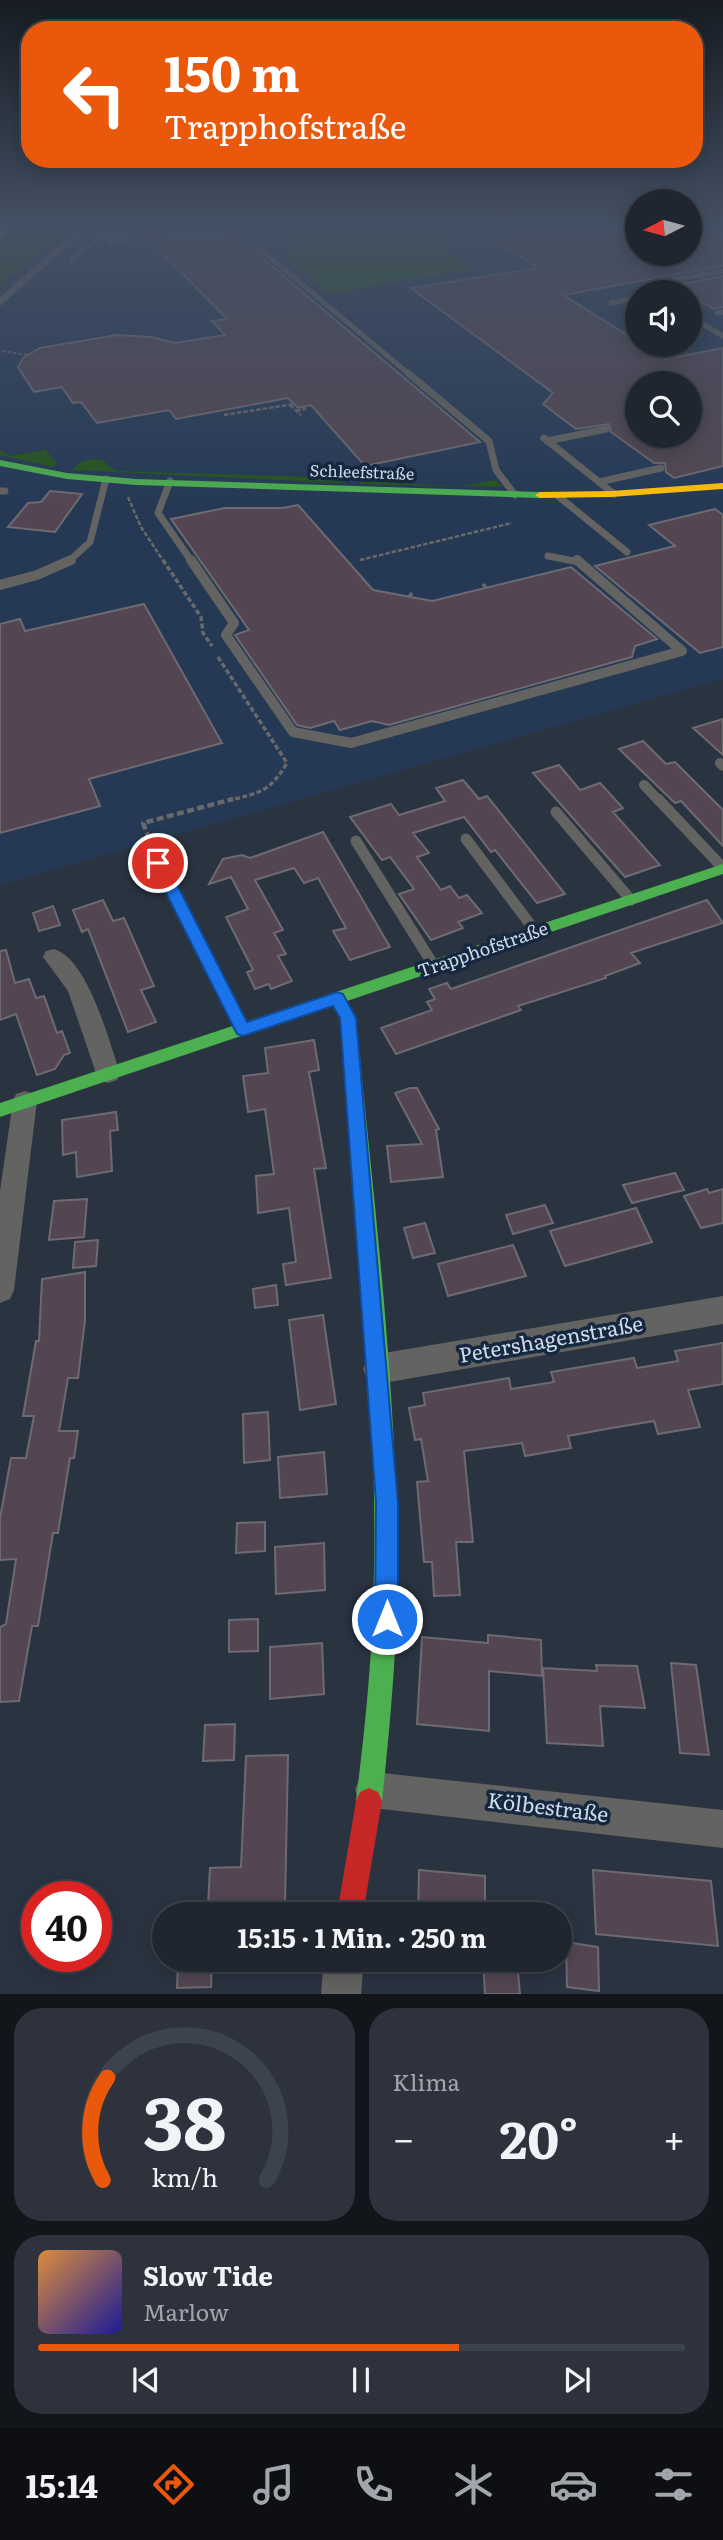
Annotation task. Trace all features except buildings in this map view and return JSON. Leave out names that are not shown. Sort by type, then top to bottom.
[{"type":"main road","name":"Schleefstraße","points":[[0,463],[55,474],[110,479],[515,495],[614,494],[723,486]]},
{"type":"main road","name":"Trapphofstraße","points":[[12,1105],[723,869]]},
{"type":"main road","points":[[337,998],[348,1018],[387,1503],[387,1619],[373,1790],[352,1902]]},
{"type":"street","points":[[54,957],[78,988],[108,1073]]},
{"type":"street","points":[[0,1290],[12,1105]]},
{"type":"street","name":"Petershagenstraße","points":[[378,1369],[723,1310]]},
{"type":"street","name":"Kölbestraße","points":[[373,1790],[723,1829]]},
{"type":"street","points":[[341,1994],[343,1972]]},
{"type":"lane","points":[[345,320],[489,441],[496,470],[515,495]]},
{"type":"lane","points":[[702,324],[723,336]]},
{"type":"lane","points":[[606,429],[546,440],[614,494]]},
{"type":"lane","points":[[599,482],[661,468]]},
{"type":"lane","points":[[0,585],[64,565],[76,558],[90,542],[110,479]]},
{"type":"lane","points":[[170,481],[158,513],[234,623],[226,635],[293,732],[351,743],[682,651],[577,560],[548,556]]},
{"type":"lane","points":[[558,496],[626,552]]},
{"type":"lane","points":[[643,785],[723,869]]},
{"type":"lane","points":[[556,812],[631,900]]},
{"type":"lane","points":[[466,839],[536,932]]},
{"type":"lane","points":[[356,841],[434,966]]},
{"type":"lane","points":[[158,863],[243,1030]]},
{"type":"path","points":[[2,351],[28,355]]},
{"type":"path","points":[[224,415],[292,404],[301,415]]},
{"type":"path","points":[[296,411],[305,409],[303,407]]},
{"type":"path","points":[[110,479],[130,500],[141,527],[201,617],[203,633],[287,763],[275,783],[257,793],[143,823],[158,863]]},
{"type":"path","points":[[360,560],[512,523]]},
{"type":"path","points":[[483,584],[486,588]]},
{"type":"path","points":[[410,597],[413,592]]},
{"type":"shaded area","points":[[0,320],[625,320],[625,357],[702,357],[702,320],[723,320],[723,679],[0,885]]},
{"type":"green space","points":[[42,446],[57,463],[53,467],[0,455],[0,450],[10,456],[44,450]]},
{"type":"green space","points":[[102,460],[116,471],[343,478],[342,483],[72,470],[82,461]]},
{"type":"green space","points":[[372,468],[368,471],[377,481],[388,479],[393,483],[463,486],[495,480],[502,487],[360,484],[365,470]]},
{"type":"traffic: fast","points":[[0,463],[67,476],[136,482],[540,495]]},
{"type":"traffic: fast","points":[[0,1110],[723,869]]},
{"type":"traffic: fast","points":[[337,998],[348,1018],[375,1312],[385,1508],[385,1606],[380,1703],[369,1801]]},
{"type":"traffic: slow","points":[[540,495],[611,494],[723,486]]},
{"type":"traffic: jam","points":[[352,1902],[369,1801]]},
{"type":"route","points":[[158,863],[243,1030],[337,998],[348,1018],[387,1503],[387,1619]]}]
